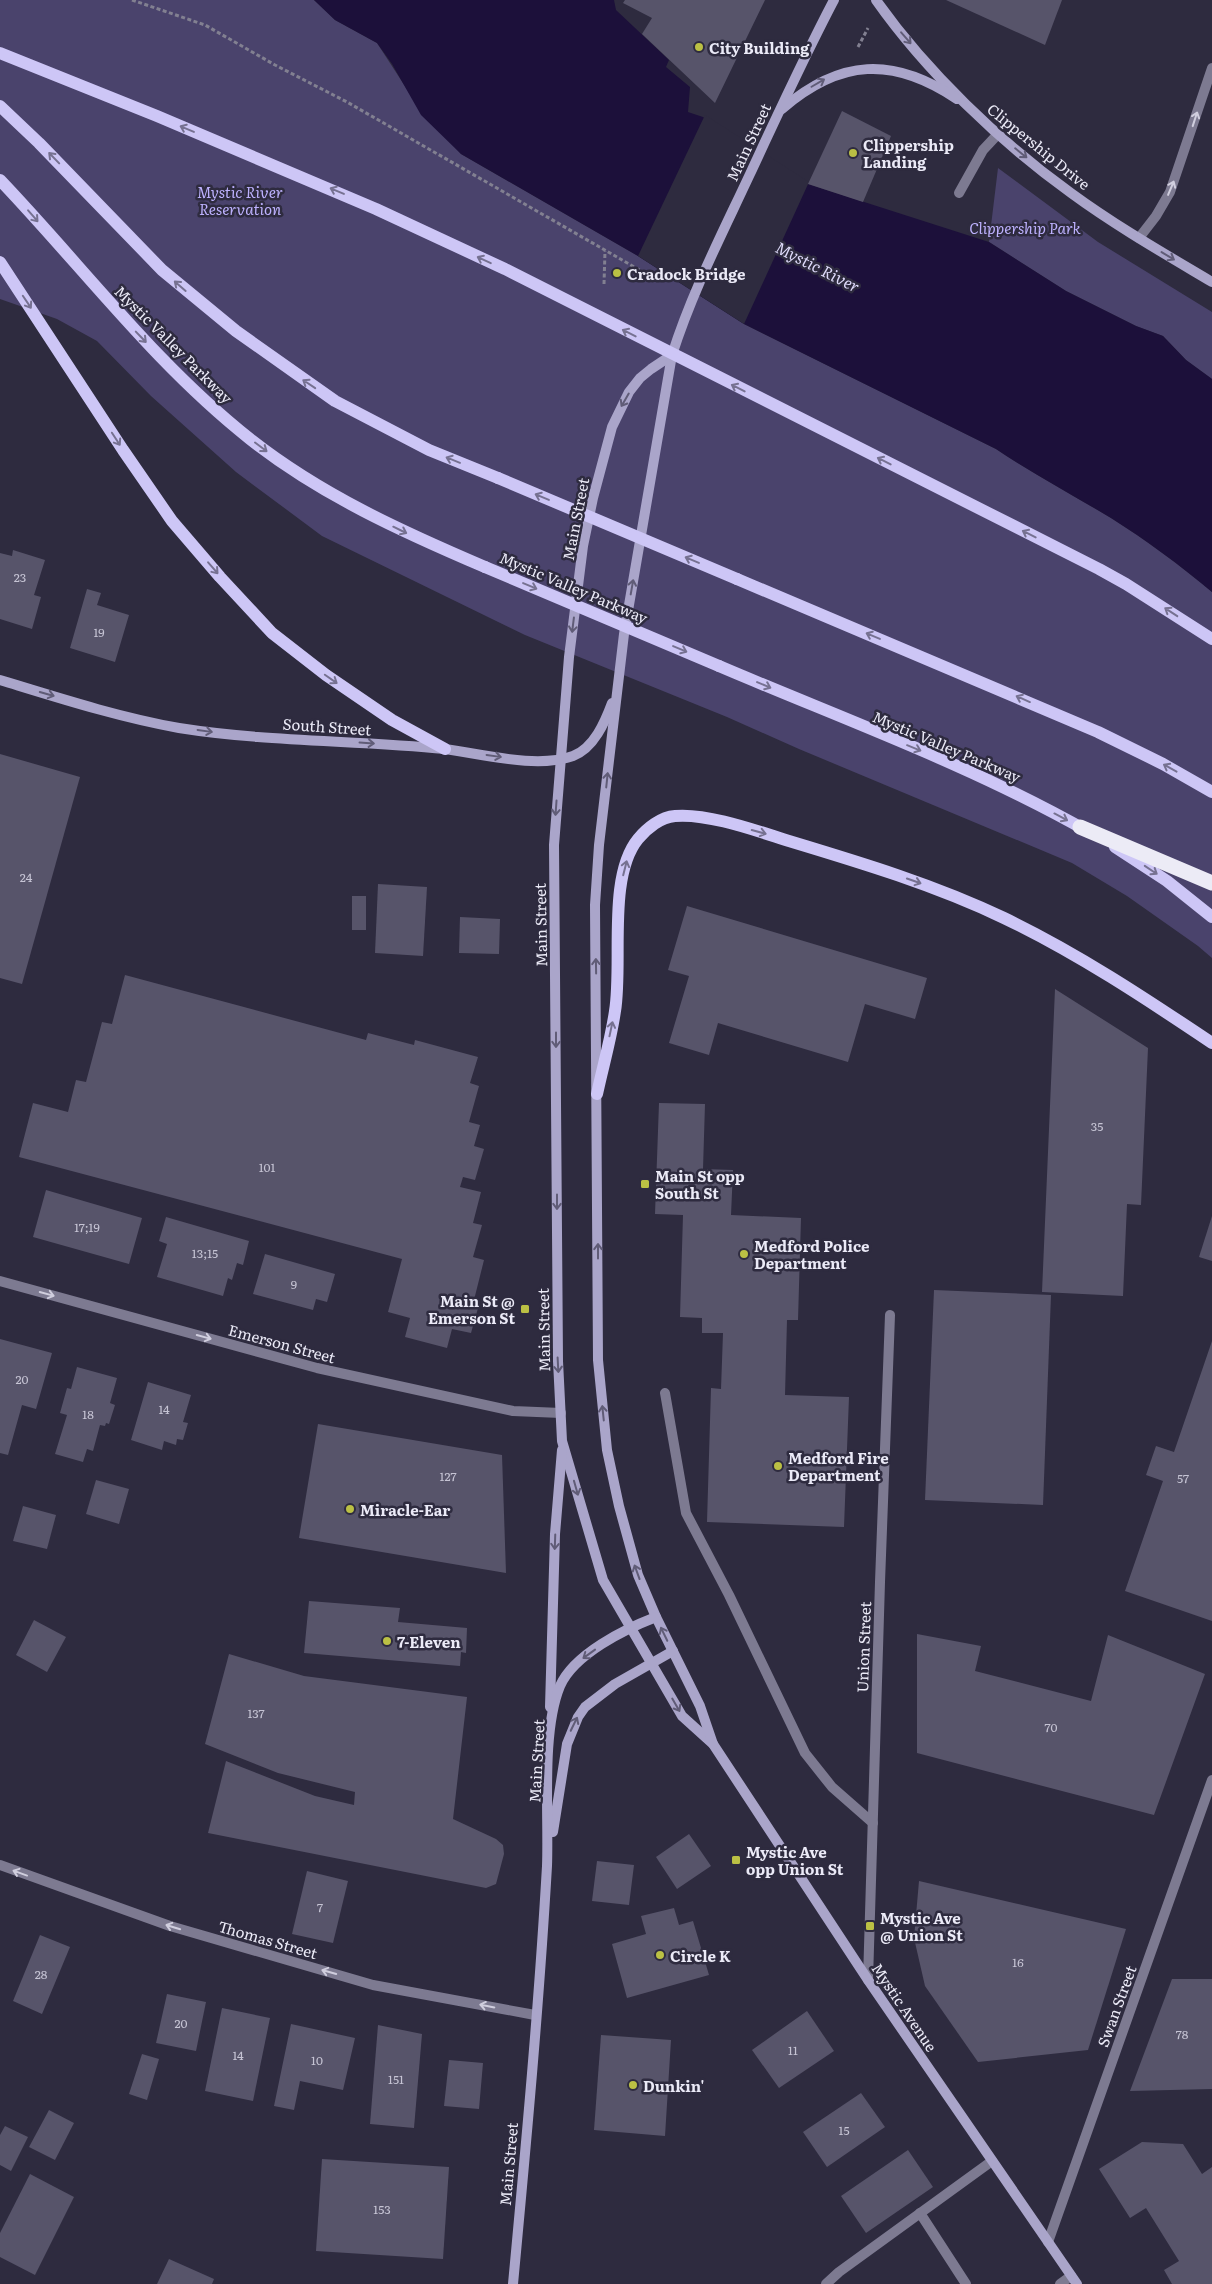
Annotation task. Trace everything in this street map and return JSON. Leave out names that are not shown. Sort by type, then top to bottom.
[{"type":"highway","points":[[1080,827],[1212,883]]},
{"type":"main road","name":"Main Street","points":[[673,1651],[656,1617],[632,1555],[614,1482],[603,1412],[598,1360],[595,905],[599,846],[617,687],[631,587],[672,355],[694,293],[834,0]]},
{"type":"main road","name":"Clippership Drive","points":[[876,0],[907,39],[968,106],[998,134],[1071,193],[1139,238],[1212,282]]},
{"type":"main road","points":[[0,54],[157,116],[376,209],[512,273],[1098,569],[1126,584],[1212,639]]},
{"type":"main road","points":[[779,112],[794,98],[824,80],[851,70],[864,68],[881,69],[916,77],[968,106]]},
{"type":"main road","points":[[0,106],[39,143],[162,270],[236,331],[336,401],[429,450],[1098,732],[1163,764],[1212,792]]},
{"type":"main road","name":"Mystic Valley Parkway","points":[[0,180],[147,343],[203,400],[250,439],[333,495],[421,540],[981,776],[1080,827],[1168,881],[1212,917]]},
{"type":"main road","points":[[0,262],[123,450],[172,521],[220,577],[272,633],[326,675],[392,720],[446,750]]},
{"type":"main road","name":"Main Street","points":[[513,2284],[547,1865],[549,1737],[560,1685],[570,1670],[591,1652],[630,1627],[611,1597],[597,1564],[562,1441],[558,1361],[554,845],[559,759],[566,682],[583,546],[605,450],[612,427],[629,392],[651,369],[672,355]]},
{"type":"main road","name":"South Street","points":[[0,680],[129,718],[179,728],[236,735],[446,750],[534,760],[559,759],[580,752],[597,734],[617,687]]},
{"type":"main road","points":[[597,1094],[615,1010],[618,979],[620,893],[624,869],[638,838],[662,820],[675,816],[710,819],[763,832],[860,862],[946,892],[1005,918],[1057,946],[1149,1000],[1212,1043]]},
{"type":"main road","points":[[549,1737],[555,1534],[562,1441]]},
{"type":"main road","points":[[630,1627],[656,1617]]},
{"type":"main road","name":"Mystic Avenue","points":[[630,1627],[682,1716],[713,1744],[868,1980],[1074,2280]]},
{"type":"main road","points":[[547,1865],[567,1744],[578,1717],[601,1693],[673,1651]]},
{"type":"main road","name":"Mystic Avenue","points":[[673,1651],[706,1721],[713,1744]]},
{"type":"street","points":[[1139,238],[1156,216],[1170,192],[1212,68]]},
{"type":"street","points":[[959,193],[983,150],[998,134]]},
{"type":"street","name":"Emerson Street","points":[[0,1281],[317,1368],[513,1411],[561,1413]]},
{"type":"street","name":"Union Street","points":[[868,1980],[890,1315]]},
{"type":"street","points":[[665,1393],[686,1513],[729,1595],[805,1753],[832,1788],[873,1823]]},
{"type":"street","name":"Swan Street","points":[[1048,2242],[1212,1780]]},
{"type":"street","name":"Thomas Street","points":[[0,1866],[170,1926],[374,1985],[535,2016]]},
{"type":"street","points":[[827,2284],[992,2161]]},
{"type":"street","points":[[920,2213],[966,2284]]},
{"type":"street","points":[[1060,2284],[1074,2280]]},
{"type":"path","points":[[132,0],[205,25],[275,65],[347,102],[643,272]]},
{"type":"path","points":[[137,0],[141,3]]},
{"type":"path","points":[[858,47],[870,26]]},
{"type":"path","points":[[604,284],[605,251]]},
{"type":"green space","name":"Mystic River Reservation","points":[[0,0],[314,0],[335,20],[377,43],[412,97],[461,154],[638,256],[744,324],[996,449],[1124,526],[1188,572],[1212,592],[1212,958],[1127,896],[1072,863],[727,717],[525,635],[322,536],[236,472],[151,396],[97,341],[57,319],[0,299]]},
{"type":"green space","name":"Clippership Park","points":[[998,168],[1098,242],[1212,312],[1212,379],[1186,360],[1163,336],[1136,326],[1066,291],[989,242]]},
{"type":"water","name":"Mystic River","points":[[314,0],[614,0],[616,10],[669,60],[666,67],[690,87],[688,112],[703,117],[808,184],[989,242],[1066,291],[1136,326],[1163,336],[1186,360],[1212,379],[1212,592],[1163,553],[1124,526],[996,449],[744,324],[638,256],[461,154],[421,115],[392,64],[377,43],[335,20]]},
{"type":"pier","name":"Cradock Bridge","points":[[705,115],[809,182],[744,324],[638,256]]},
{"type":"building","name":"City Building","points":[[625,0],[765,0],[715,103],[642,34],[652,18],[623,3]]},
{"type":"building","points":[[946,0],[1062,0],[1045,45]]},
{"type":"building","name":"Clippership Landing","points":[[842,111],[891,136],[863,202],[808,184]]},
{"type":"building","points":[[13,550],[45,560],[34,595],[41,597],[32,629],[0,619],[0,553],[12,556]]},
{"type":"building","points":[[87,589],[101,593],[97,605],[129,615],[115,662],[70,648]]},
{"type":"building","points":[[0,754],[80,777],[22,984],[0,978]]},
{"type":"building","points":[[378,884],[427,887],[423,956],[375,953]]},
{"type":"building","points":[[352,896],[366,896],[366,930],[352,930]]},
{"type":"building","points":[[687,906],[927,978],[915,1019],[865,1004],[848,1062],[718,1023],[709,1055],[669,1043],[689,976],[668,970]]},
{"type":"building","points":[[460,917],[500,919],[499,954],[459,953]]},
{"type":"building","points":[[125,975],[366,1040],[368,1033],[414,1045],[415,1040],[478,1057],[470,1083],[479,1086],[469,1122],[480,1125],[474,1146],[484,1149],[475,1180],[463,1177],[460,1187],[481,1192],[473,1223],[482,1225],[473,1257],[484,1260],[474,1300],[480,1301],[471,1333],[452,1329],[447,1348],[405,1337],[410,1318],[388,1312],[402,1259],[19,1157],[33,1103],[68,1112],[76,1080],[86,1082],[102,1022],[112,1024]]},
{"type":"building","points":[[1055,989],[1148,1048],[1141,1205],[1127,1204],[1123,1296],[1042,1292]]},
{"type":"building","points":[[659,1103],[705,1104],[703,1169],[733,1170],[731,1215],[801,1218],[798,1320],[787,1320],[785,1395],[849,1397],[844,1527],[707,1522],[711,1388],[721,1389],[723,1333],[702,1333],[702,1318],[680,1317],[683,1215],[655,1214]]},
{"type":"building","points":[[46,1190],[142,1218],[129,1264],[33,1237]]},
{"type":"building","points":[[1212,1216],[1212,1261],[1199,1257]]},
{"type":"building","points":[[166,1217],[249,1241],[243,1265],[237,1263],[232,1280],[228,1278],[223,1296],[157,1277],[167,1244],[159,1241]]},
{"type":"building","points":[[265,1254],[335,1274],[327,1302],[316,1299],[313,1310],[253,1294]]},
{"type":"building","points":[[934,1290],[1051,1295],[1043,1505],[925,1500]]},
{"type":"building","points":[[0,1339],[52,1353],[36,1409],[22,1405],[8,1455],[0,1453]]},
{"type":"building","points":[[1212,1341],[1212,1621],[1125,1591],[1163,1481],[1146,1475],[1156,1446],[1174,1452]]},
{"type":"building","points":[[77,1367],[117,1378],[110,1403],[115,1405],[109,1424],[106,1423],[105,1426],[100,1425],[93,1451],[87,1449],[83,1462],[55,1454],[67,1415],[60,1413],[67,1388],[71,1389]]},
{"type":"building","points":[[148,1382],[191,1395],[183,1422],[188,1423],[183,1440],[177,1439],[176,1445],[164,1441],[162,1450],[131,1440]]},
{"type":"building","points":[[318,1424],[502,1455],[506,1573],[299,1538]]},
{"type":"building","points":[[96,1480],[129,1489],[119,1524],[86,1514]]},
{"type":"building","points":[[23,1506],[56,1515],[47,1549],[13,1541]]},
{"type":"building","points":[[309,1601],[400,1608],[398,1622],[467,1628],[466,1653],[461,1652],[460,1666],[304,1653]]},
{"type":"building","points":[[34,1620],[66,1637],[47,1672],[16,1655]]},
{"type":"building","points":[[917,1634],[981,1646],[975,1671],[1091,1701],[1108,1635],[1205,1674],[1154,1815],[917,1753]]},
{"type":"building","points":[[229,1654],[304,1676],[467,1697],[453,1819],[496,1839],[503,1845],[504,1854],[496,1884],[486,1888],[208,1833],[226,1761],[315,1796],[354,1805],[355,1792],[278,1773],[205,1744]]},
{"type":"building","points":[[689,1834],[711,1866],[677,1889],[656,1857]]},
{"type":"building","points":[[597,1861],[634,1865],[629,1905],[592,1901]]},
{"type":"building","points":[[307,1871],[348,1881],[333,1943],[292,1934]]},
{"type":"building","points":[[919,1881],[1126,1929],[1088,2050],[978,2062],[925,1986],[914,1938]]},
{"type":"building","points":[[674,1908],[679,1925],[693,1921],[709,1975],[627,1998],[612,1944],[646,1934],[641,1916]]},
{"type":"building","points":[[40,1935],[70,1947],[42,2014],[13,2001]]},
{"type":"building","points":[[1172,1979],[1212,1979],[1212,2089],[1130,2091]]},
{"type":"building","points":[[167,1994],[206,2002],[196,2051],[156,2043]]},
{"type":"building","points":[[222,2008],[270,2018],[253,2101],[205,2091]]},
{"type":"building","points":[[807,2011],[834,2051],[779,2088],[752,2050]]},
{"type":"building","points":[[291,2024],[355,2038],[343,2090],[300,2081],[294,2110],[274,2106]]},
{"type":"building","points":[[378,2025],[422,2034],[414,2128],[370,2124]]},
{"type":"building","name":"Dunkin'","points":[[601,2035],[671,2040],[665,2136],[594,2130]]},
{"type":"building","points":[[142,2054],[159,2059],[147,2100],[129,2094]]},
{"type":"building","points":[[449,2060],[483,2063],[479,2109],[444,2106]]},
{"type":"building","points":[[861,2093],[885,2127],[827,2167],[803,2132]]},
{"type":"building","points":[[49,2110],[74,2123],[55,2160],[29,2147]]},
{"type":"building","points":[[5,2126],[28,2137],[11,2171],[0,2165],[0,2135]]},
{"type":"building","points":[[1142,2142],[1183,2144],[1202,2174],[1212,2167],[1212,2284],[1172,2284],[1164,2270],[1179,2261],[1146,2208],[1130,2218],[1099,2169]]},
{"type":"building","points":[[908,2150],[933,2187],[866,2233],[841,2196]]},
{"type":"building","points":[[322,2159],[449,2167],[443,2259],[316,2251]]},
{"type":"building","points":[[30,2174],[74,2197],[35,2275],[0,2257],[0,2233]]},
{"type":"building","points":[[169,2259],[214,2279],[212,2284],[157,2284]]},
{"type":"place","name":"City Building","points":[[699,47]]},
{"type":"place","name":"Clippership Landing","points":[[853,153]]},
{"type":"place","name":"Cradock Bridge","points":[[617,273]]},
{"type":"place","name":"Main St opp South St","points":[[645,1184]]},
{"type":"place","name":"Medford Police Department","points":[[744,1254]]},
{"type":"place","name":"Main St @ Emerson St","points":[[525,1309]]},
{"type":"place","name":"Medford Fire Department","points":[[778,1466]]},
{"type":"place","name":"Miracle-Ear","points":[[350,1509]]},
{"type":"place","name":"7-Eleven","points":[[387,1641]]},
{"type":"place","name":"Mystic Ave opp Union St","points":[[736,1860]]},
{"type":"place","name":"Mystic Ave @ Union St","points":[[870,1926]]},
{"type":"place","name":"Circle K","points":[[660,1955]]},
{"type":"place","name":"Dunkin'","points":[[633,2085]]}]
